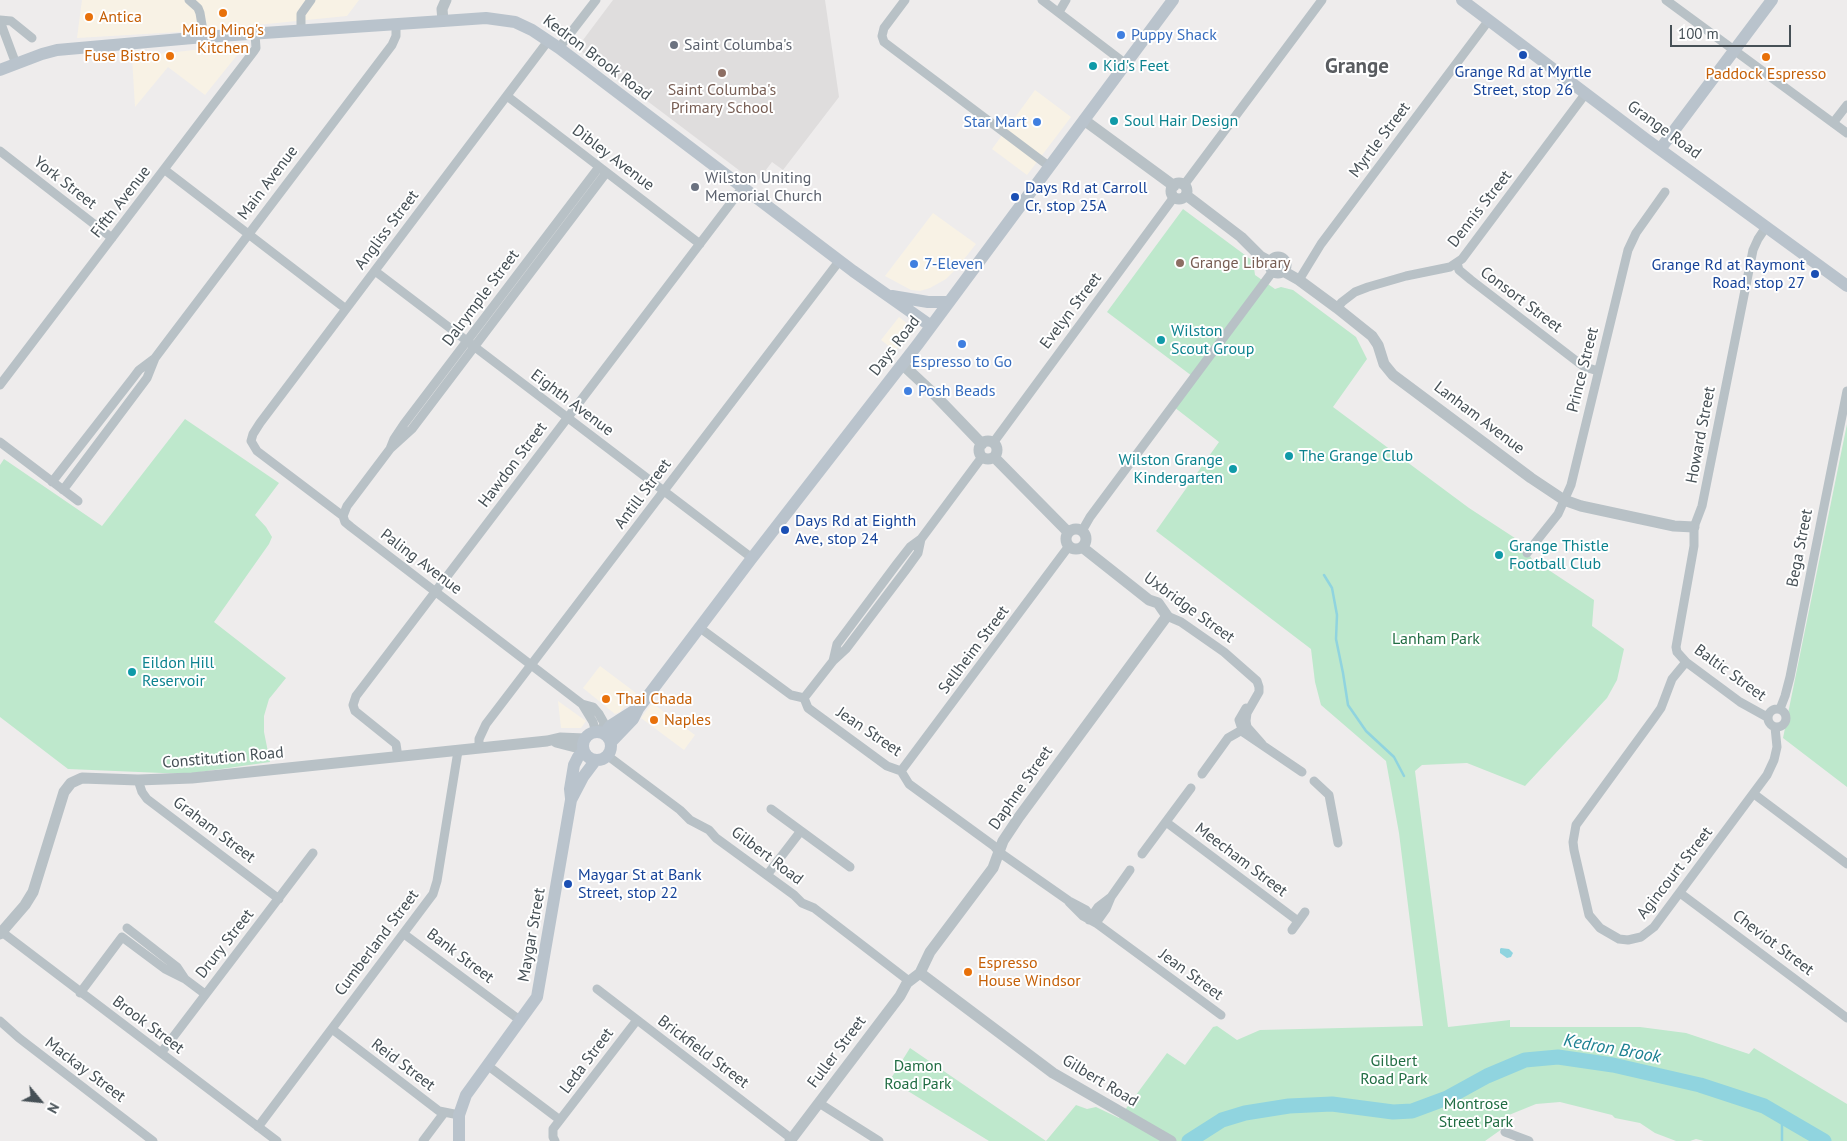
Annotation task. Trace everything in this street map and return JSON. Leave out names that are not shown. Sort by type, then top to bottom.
[{"type":"main road","name":"Days Road","points":[[603,735],[610,726],[630,712],[638,709],[931,326],[1173,0]]},
{"type":"main road","points":[[1661,148],[1772,0]]},
{"type":"main road","name":"Grange Road","points":[[1466,1],[1488,20],[1847,286]]},
{"type":"main road","name":"Kedron Brook Road","points":[[0,70],[57,50],[301,30],[486,18],[505,19],[523,25],[559,48],[840,260],[931,326]]},
{"type":"main road","points":[[887,295],[928,302],[948,302]]},
{"type":"main road","points":[[603,735],[611,750],[602,758],[588,758],[584,747],[588,736],[603,735]]},
{"type":"main road","name":"Maygar Street","points":[[572,800],[570,789],[572,774],[584,747]]},
{"type":"main road","name":"Maygar Street","points":[[459,1141],[459,1115],[466,1095],[534,1003],[539,990],[572,800],[583,777],[602,758]]},
{"type":"street","points":[[188,0],[198,8],[204,37]]},
{"type":"street","points":[[301,30],[301,14],[311,0]]},
{"type":"street","points":[[442,21],[442,9],[446,0]]},
{"type":"street","points":[[559,48],[596,0]]},
{"type":"street","points":[[905,0],[879,31],[888,46],[1050,167]]},
{"type":"street","points":[[1042,0],[1126,64]]},
{"type":"street","points":[[1059,12],[1066,0]]},
{"type":"street","name":"Evelyn Street","points":[[987,443],[1322,0]]},
{"type":"street","points":[[1666,0],[1847,133]]},
{"type":"street","points":[[16,64],[0,21],[11,20],[32,38]]},
{"type":"street","name":"Myrtle Street","points":[[1299,280],[1321,244],[1488,20]]},
{"type":"street","name":"Main Avenue","points":[[52,482],[133,378],[155,358],[392,45],[396,36],[396,24]]},
{"type":"street","name":"Fifth Avenue","points":[[0,385],[254,52],[256,48],[256,34]]},
{"type":"street","name":"Angliss Street","points":[[251,438],[548,41]]},
{"type":"street","name":"Dennis Street","points":[[1337,308],[1355,292],[1368,287],[1406,276],[1450,267],[1457,263],[1473,246],[1586,93]]},
{"type":"street","name":"Dibley Avenue","points":[[507,96],[700,244]]},
{"type":"street","points":[[1834,123],[1847,105]]},
{"type":"street","name":"Lanham Avenue","points":[[1084,120],[1241,237],[1275,268],[1299,280],[1372,336],[1378,344],[1384,364],[1393,375],[1531,478],[1564,500],[1581,506],[1674,526],[1694,527]]},
{"type":"street","name":"York Street","points":[[0,151],[112,238]]},
{"type":"street","points":[[165,170],[346,309]]},
{"type":"street","name":"Dalrymple Street","points":[[343,516],[347,506],[390,449],[399,430],[470,344],[603,170]]},
{"type":"street","name":"Hawdon Street","points":[[398,757],[396,745],[354,708],[356,696],[743,187]]},
{"type":"street","name":"Prince Street","points":[[1527,553],[1558,514],[1564,500],[1572,479],[1630,243],[1665,192]]},
{"type":"street","name":"Howard Street","points":[[1677,652],[1678,631],[1694,546],[1694,527],[1702,506],[1753,250],[1766,227]]},
{"type":"street","name":"Antill Street","points":[[479,748],[479,739],[483,730],[840,260]]},
{"type":"street","name":"Consort Street","points":[[1457,263],[1459,270],[1471,280],[1579,363],[1585,367],[1598,370]]},
{"type":"street","points":[[1082,531],[1095,509],[1275,268]]},
{"type":"street","name":"Eighth Avenue","points":[[375,271],[752,558]]},
{"type":"street","name":"Main Avenue","points":[[64,490],[147,378],[155,358]]},
{"type":"street","points":[[804,698],[832,661],[837,644],[910,547],[921,539],[988,457],[997,450],[987,443],[902,364]]},
{"type":"street","name":"Bega Street","points":[[1780,709],[1793,660],[1847,392]]},
{"type":"street","name":"Paling Avenue","points":[[251,438],[252,445],[257,451],[343,516],[350,528],[582,704],[603,735]]},
{"type":"street","points":[[0,442],[78,501]]},
{"type":"street","points":[[988,457],[1068,532]]},
{"type":"street","points":[[1075,529],[1082,531],[1086,539],[1082,547],[1075,549],[1069,546],[1066,540],[1068,532],[1075,529]]},
{"type":"street","name":"Sellheim Street","points":[[902,771],[1069,546]]},
{"type":"street","name":"Uxbridge Street","points":[[1082,547],[1149,600],[1158,603],[1167,616],[1181,622],[1217,647],[1256,679],[1259,691],[1239,719],[1243,728],[1228,738],[1202,774]]},
{"type":"street","name":"Daphne Street","points":[[909,981],[920,972],[930,952],[993,868],[1009,831],[1019,816],[1167,616]]},
{"type":"street","name":"Jean Street","points":[[700,628],[791,695],[804,698],[808,708],[887,766],[902,771],[909,784],[994,846],[999,852],[1069,901],[1081,906],[1092,919],[1220,1015]]},
{"type":"street","name":"Baltic Street","points":[[1677,652],[1686,662],[1740,702],[1767,717]]},
{"type":"street","name":"Agincourt Street","points":[[1686,662],[1672,679],[1654,718],[1576,825],[1572,842],[1589,915],[1600,928],[1618,939],[1628,940],[1646,934],[1680,893],[1767,775],[1774,760],[1777,747],[1775,727]]},
{"type":"street","points":[[1780,709],[1786,714],[1783,725],[1775,727],[1771,726],[1767,717],[1772,710],[1780,709]]},
{"type":"street","points":[[1243,728],[1251,738],[1302,772]]},
{"type":"street","name":"Constitution Road","points":[[1,933],[33,892],[62,798],[68,786],[82,778],[138,780],[192,778],[547,741],[584,747]]},
{"type":"street","name":"Cumberland Street","points":[[258,1127],[404,934],[436,888],[458,750]]},
{"type":"street","name":"Gilbert Road","points":[[602,758],[680,810],[690,820],[709,830],[716,838],[768,875],[802,903],[814,908],[909,981]]},
{"type":"street","name":"Graham Street","points":[[138,780],[142,792],[147,799],[279,898]]},
{"type":"street","points":[[1314,781],[1330,796],[1338,843]]},
{"type":"street","points":[[1142,854],[1191,788]]},
{"type":"street","points":[[1754,794],[1847,864]]},
{"type":"street","points":[[771,809],[800,832],[850,866]]},
{"type":"street","name":"Meecham Street","points":[[1166,822],[1298,921]]},
{"type":"street","points":[[768,875],[800,832]]},
{"type":"street","name":"Drury Street","points":[[161,1053],[313,853]]},
{"type":"street","points":[[1092,919],[1111,897],[1130,870]]},
{"type":"street","name":"Cheviot Street","points":[[1680,893],[1847,1018]]},
{"type":"street","points":[[1292,930],[1305,912]]},
{"type":"street","name":"Brook Street","points":[[1,933],[277,1141]]},
{"type":"street","points":[[80,993],[123,933],[177,967],[185,978],[205,994]]},
{"type":"street","name":"Bank Street","points":[[404,934],[521,1020]]},
{"type":"street","name":"Gilbert Road","points":[[920,972],[1054,1073],[1170,1141]]},
{"type":"street","name":"Fuller Street","points":[[791,1140],[902,993],[909,981]]},
{"type":"street","name":"Brickfield Street","points":[[597,989],[791,1140]]},
{"type":"street","name":"Leda Street","points":[[560,1120],[637,1020]]},
{"type":"street","points":[[0,1036],[3,1024]]},
{"type":"street","name":"Mackay Street","points":[[3,1024],[153,1141]]},
{"type":"street","name":"Reid Street","points":[[332,1029],[444,1113],[459,1115]]},
{"type":"street","points":[[487,1065],[560,1120],[553,1129],[555,1141]]},
{"type":"street","points":[[819,1103],[879,1141]]},
{"type":"street","points":[[422,1141],[444,1113]]},
{"type":"street","points":[[1505,1132],[1529,1141]]},
{"type":"shaded area","points":[[82,0],[359,0],[347,16],[196,31],[77,38]]},
{"type":"shaded area","name":"Saint Columba's Primary School","points":[[613,0],[825,0],[839,97],[783,170],[772,162],[756,183],[577,48]]},
{"type":"shaded area","points":[[238,45],[242,49],[205,95],[168,67],[135,107],[132,57]]},
{"type":"shaded area","points":[[1035,90],[1071,117],[1027,175],[992,149]]},
{"type":"shaded area","points":[[933,213],[976,244],[946,279],[930,288],[920,291],[911,290],[885,276]]},
{"type":"shaded area","points":[[899,317],[913,328],[895,351],[881,340]]},
{"type":"shaded area","points":[[600,666],[636,693],[620,712],[615,714],[583,688]]},
{"type":"shaded area","points":[[558,701],[586,721],[581,728],[561,728]]},
{"type":"shaded area","points":[[652,703],[695,735],[684,750],[641,718]]},
{"type":"green space","name":"Lanham Park","points":[[1183,209],[1253,261],[1255,275],[1275,289],[1281,287],[1293,290],[1356,337],[1367,359],[1333,407],[1469,508],[1521,542],[1532,559],[1594,600],[1592,626],[1624,649],[1617,680],[1607,698],[1525,786],[1467,763],[1422,765],[1415,771],[1448,1027],[1510,1020],[1510,1027],[1640,1027],[1686,1033],[1749,1054],[1754,1048],[1847,1104],[1847,1141],[1704,1141],[1696,1139],[1676,1141],[1655,1133],[1640,1123],[1615,1118],[1612,1115],[1560,1102],[1536,1104],[1504,1117],[1502,1121],[1509,1124],[1485,1141],[1046,1141],[1076,1105],[1087,1109],[1096,1107],[1119,1118],[1167,1053],[1185,1065],[1213,1027],[1217,1026],[1237,1040],[1260,1030],[1423,1026],[1399,833],[1386,761],[1321,705],[1315,682],[1311,649],[1156,531],[1219,442],[1174,407],[1196,379],[1107,312]]},
{"type":"green space","points":[[185,419],[279,483],[255,515],[272,537],[269,544],[214,622],[286,678],[269,699],[264,716],[264,732],[270,762],[186,774],[68,769],[0,717],[0,465],[4,459],[102,526]]},
{"type":"green space","points":[[1847,424],[1847,787],[1783,738]]},
{"type":"green space","name":"Damon Road Park","points":[[910,1048],[1046,1141],[989,1141],[890,1080]]},
{"type":"water","points":[[1501,948],[1509,949],[1513,953],[1511,957],[1507,958],[1500,953]]},
{"type":"waterway","points":[[1324,575],[1332,588],[1337,615],[1336,639],[1348,705],[1366,731],[1394,757],[1404,776]]},
{"type":"waterway","name":"Kedron Brook","points":[[1189,1141],[1222,1120],[1245,1113],[1289,1106],[1332,1104],[1393,1112],[1412,1111],[1447,1098],[1487,1076],[1525,1060],[1558,1057],[1613,1065],[1700,1085],[1764,1106],[1824,1141]]},
{"type":"waterway","points":[[1782,1116],[1782,1141]]},
{"type":"place","name":"Ming Ming's Kitchen","points":[[223,13]]},
{"type":"place","name":"Antica","points":[[89,17]]},
{"type":"place","name":"Puppy Shack","points":[[1121,35]]},
{"type":"place","name":"Saint Columba's","points":[[674,45]]},
{"type":"place","name":"Grange Rd at Myrtle Street, stop 26","points":[[1523,55]]},
{"type":"place","name":"Fuse Bistro","points":[[170,56]]},
{"type":"place","name":"Paddock Espresso","points":[[1766,57]]},
{"type":"place","name":"Kid's Feet","points":[[1093,66]]},
{"type":"place","name":"Saint Columba's Primary School","points":[[722,73]]},
{"type":"place","name":"Soul Hair Design","points":[[1114,121]]},
{"type":"place","name":"Star Mart","points":[[1037,122]]},
{"type":"place","name":"Wilston Uniting Memorial Church","points":[[695,187]]},
{"type":"place","name":"Days Rd at Carroll Cr, stop 25A","points":[[1015,197]]},
{"type":"place","name":"Grange Library","points":[[1180,263]]},
{"type":"place","name":"7-Eleven","points":[[914,264]]},
{"type":"place","name":"Grange Rd at Raymont Road, stop 27","points":[[1815,274]]},
{"type":"place","name":"Wilston Scout Group","points":[[1161,340]]},
{"type":"place","name":"Espresso to Go","points":[[962,344]]},
{"type":"place","name":"Posh Beads","points":[[908,391]]},
{"type":"place","name":"The Grange Club","points":[[1289,456]]},
{"type":"place","name":"Wilston Grange Kindergarten","points":[[1233,469]]},
{"type":"place","name":"Days Rd at Eighth Ave, stop 24","points":[[785,530]]},
{"type":"place","name":"Grange Thistle Football Club","points":[[1499,555]]},
{"type":"place","name":"Eildon Hill Reservoir","points":[[132,672]]},
{"type":"place","name":"Thai Chada","points":[[606,699]]},
{"type":"place","name":"Naples","points":[[654,720]]},
{"type":"place","name":"Maygar St at Bank Street, stop 22","points":[[568,884]]},
{"type":"place","name":"Espresso House Windsor","points":[[968,972]]},
{"type":"district","name":"Grange","points":[[1357,67]]},
{"type":"park label","name":"Gilbert Road Park","points":[[1394,1070]]},
{"type":"park label","name":"Montrose Street Park","points":[[1476,1113]]}]
